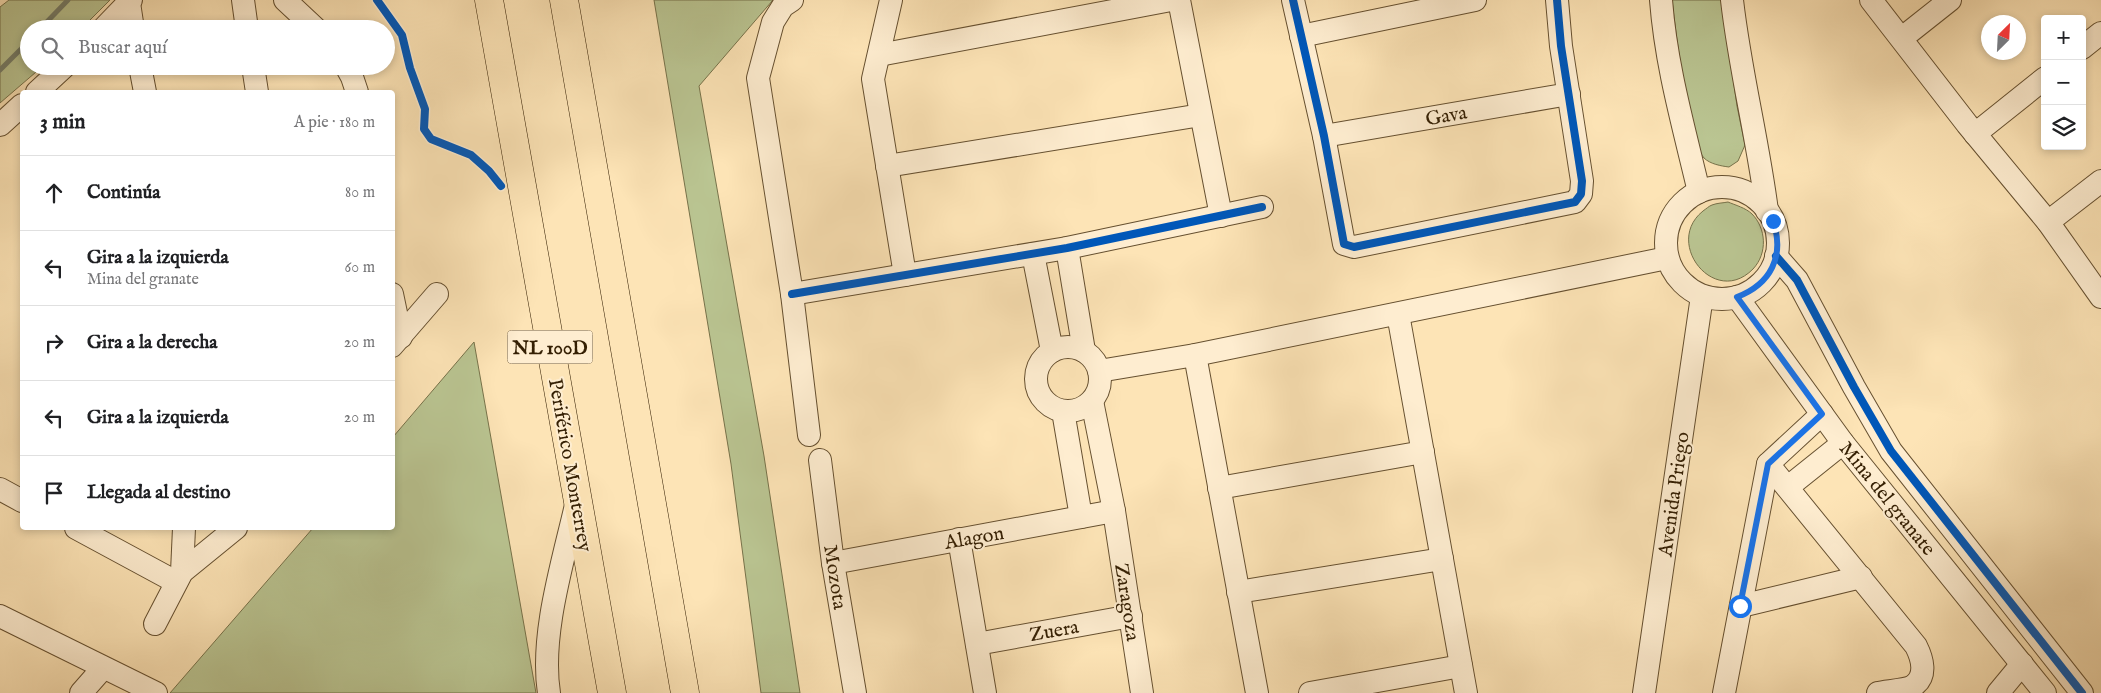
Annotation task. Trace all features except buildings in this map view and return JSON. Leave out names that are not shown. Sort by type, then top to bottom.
[{"type":"highway","name":"Periférico Monterrey","points":[[489,0],[612,693]]},
{"type":"highway","name":"NL 100D","points":[[564,0],[685,693]]},
{"type":"street","points":[[243,0],[246,20]]},
{"type":"street","points":[[285,0],[306,20]]},
{"type":"street","points":[[792,0],[783,6],[773,22],[758,78],[792,294],[809,435]]},
{"type":"street","points":[[891,0],[873,79],[905,275]]},
{"type":"street","points":[[879,55],[1171,0]]},
{"type":"street","points":[[1179,0],[1221,216]]},
{"type":"street","points":[[1293,0],[1324,136],[1344,244],[1354,247],[1575,202],[1581,194],[1582,181],[1561,46],[1557,0]]},
{"type":"street","points":[[1301,36],[1475,0]]},
{"type":"street","points":[[1661,0],[1673,87],[1699,192]]},
{"type":"street","points":[[1732,0],[1736,37],[1763,174],[1767,211],[1777,233],[1776,256],[1766,278],[1758,286],[1737,297],[1726,299],[1702,296],[1690,290],[1672,270],[1667,258],[1666,238],[1671,219],[1678,208],[1699,192],[1725,187],[1738,190],[1750,195],[1767,211]]},
{"type":"street","points":[[1871,0],[1975,134],[2048,222],[2101,297]]},
{"type":"street","points":[[1902,38],[1950,0]]},
{"type":"street","points":[[112,20],[130,1]]},
{"type":"street","points":[[130,1],[132,20]]},
{"type":"street","points":[[2086,45],[2101,33]]},
{"type":"street","points":[[41,90],[56,75]]},
{"type":"street","points":[[142,75],[145,90]]},
{"type":"street","points":[[254,75],[257,90]]},
{"type":"street","points":[[351,75],[356,90]]},
{"type":"street","points":[[1975,134],[2041,81]]},
{"type":"street","name":"Gava","points":[[1324,136],[1569,94]]},
{"type":"street","points":[[0,125],[20,107]]},
{"type":"street","points":[[887,166],[1201,115]]},
{"type":"street","points":[[2048,222],[2101,180]]},
{"type":"street","points":[[792,294],[1066,248],[1262,207]]},
{"type":"street","points":[[1066,248],[1084,351]]},
{"type":"street","points":[[1033,254],[1052,351]]},
{"type":"street","points":[[1776,256],[1797,280],[1854,387],[1891,451],[2082,693]]},
{"type":"street","points":[[1099,371],[1195,355],[1667,258]]},
{"type":"street","points":[[397,342],[437,294]]},
{"type":"street","name":"Avenida Priego","points":[[1644,693],[1702,296]]},
{"type":"street","name":"Mina del granate","points":[[1737,297],[1843,443],[2045,693]]},
{"type":"street","points":[[1398,314],[1466,693]]},
{"type":"street","points":[[395,323],[397,342]]},
{"type":"street","points":[[1062,348],[1073,348],[1084,351],[1093,358],[1099,371],[1100,386],[1092,401],[1074,411],[1063,411],[1053,407],[1044,400],[1038,390],[1036,379],[1038,368],[1052,351],[1062,348]]},
{"type":"street","points":[[1195,355],[1257,693]]},
{"type":"street","name":"Zaragoza","points":[[1092,401],[1114,511],[1142,693]]},
{"type":"street","points":[[1063,411],[1081,517]]},
{"type":"street","points":[[1724,693],[1768,464],[1822,414]]},
{"type":"street","points":[[1788,488],[1843,443]]},
{"type":"street","points":[[1220,488],[1423,452]]},
{"type":"street","name":"Mozota","points":[[820,460],[833,563],[856,693]]},
{"type":"street","points":[[1768,464],[1861,577],[1922,656],[1923,670],[1913,686],[1878,693]]},
{"type":"street","points":[[0,489],[20,500]]},
{"type":"street","points":[[549,693],[547,681],[547,637],[577,499]]},
{"type":"street","name":"Alagon","points":[[833,563],[1114,511]]},
{"type":"street","points":[[81,530],[179,577]]},
{"type":"street","points":[[155,624],[179,577],[184,530]]},
{"type":"street","points":[[179,577],[234,530]]},
{"type":"street","points":[[959,539],[985,693]]},
{"type":"street","points":[[1238,592],[1442,559]]},
{"type":"street","points":[[1740,606],[1861,577]]},
{"type":"street","points":[[0,616],[156,693]]},
{"type":"street","name":"Zuera","points":[[976,644],[1130,616]]},
{"type":"street","points":[[1998,693],[2022,664]]},
{"type":"street","points":[[1310,693],[1461,666]]},
{"type":"street","points":[[81,693],[103,668]]},
{"type":"street","points":[[2048,693],[2068,675]]},
{"type":"green space","points":[[9,0],[110,0],[90,20],[20,20],[20,75],[33,75],[0,103],[0,7]]},
{"type":"green space","points":[[654,0],[773,0],[699,86],[764,456],[800,693],[761,693],[731,464]]},
{"type":"green space","points":[[1672,0],[1722,0],[1737,106],[1745,145],[1738,161],[1729,167],[1706,160],[1699,148],[1690,113],[1678,49]]},
{"type":"green space","points":[[1728,202],[1747,210],[1757,220],[1762,233],[1763,248],[1758,263],[1753,269],[1738,279],[1724,281],[1710,276],[1699,267],[1691,254],[1689,239],[1692,224],[1703,211],[1712,205]]},
{"type":"green space","points":[[474,342],[536,693],[170,693],[311,530],[395,530],[395,435]]},
{"type":"waterway","points":[[49,20],[68,0]]},
{"type":"waterway","points":[[0,70],[20,50]]},
{"type":"cycle path","points":[[377,0],[391,20]]},
{"type":"cycle path","points":[[1293,0],[1324,136],[1344,244],[1354,247],[1575,202],[1581,194],[1582,181],[1561,46],[1557,0]]},
{"type":"cycle path","points":[[395,25],[402,35],[410,68],[425,109],[424,129],[431,139],[471,155],[489,171],[501,186]]},
{"type":"cycle path","points":[[792,294],[1067,248],[1262,207]]},
{"type":"cycle path","points":[[1776,256],[1797,280],[1854,387],[1891,451],[2082,693]]},
{"type":"route","points":[[1740,606],[1768,464],[1822,414],[1737,297],[1748,293],[1758,286],[1766,278],[1772,267],[1778,245],[1773,221]]}]
